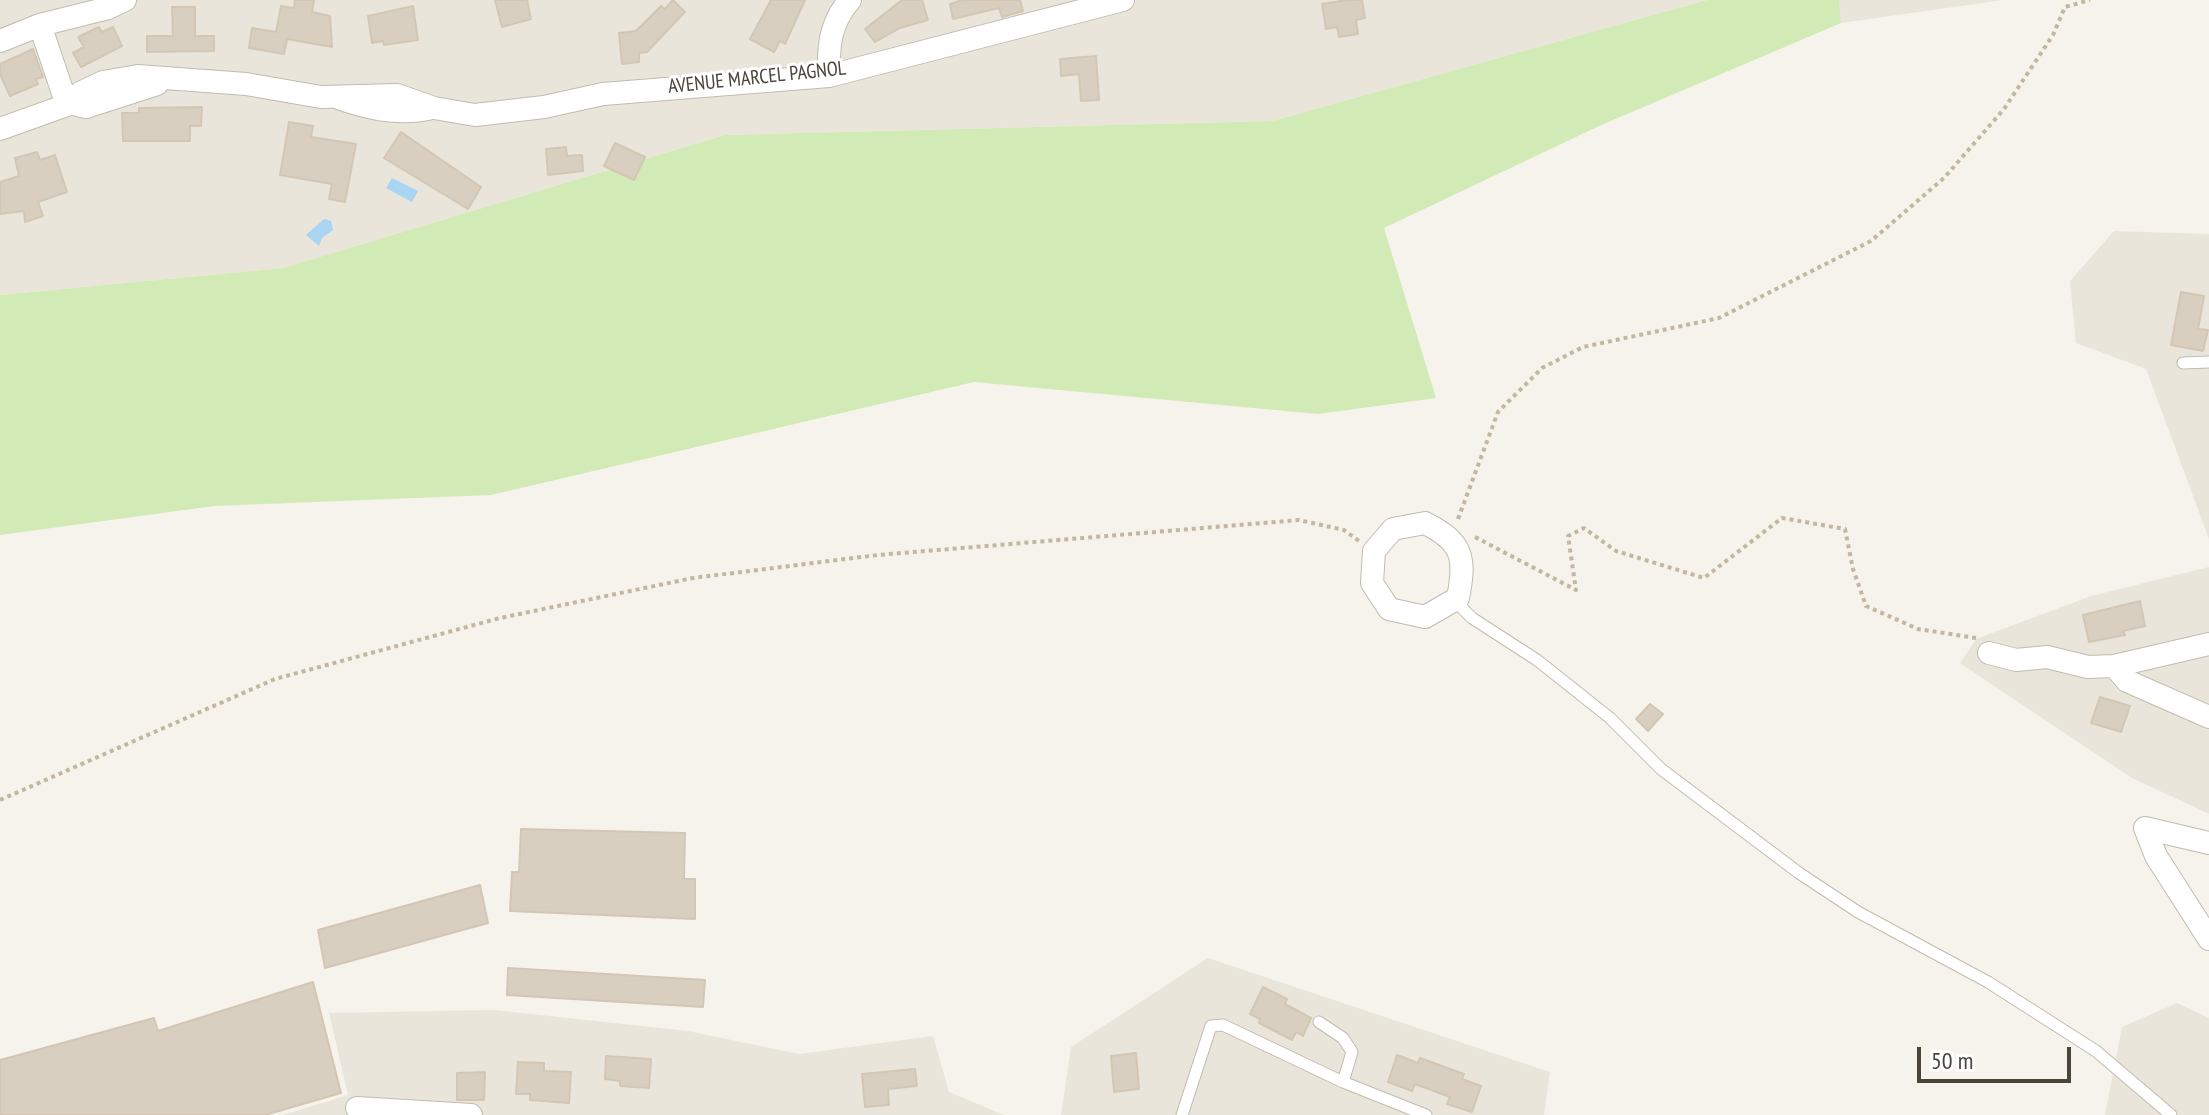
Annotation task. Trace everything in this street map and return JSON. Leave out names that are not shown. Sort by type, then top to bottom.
[{"type":"street","points":[[0,41],[40,25],[108,8],[125,0]]},
{"type":"street","points":[[829,76],[828,41],[840,12],[850,0]]},
{"type":"street","name":"AVENUE MARCEL PAGNOL","points":[[0,129],[69,104],[80,93],[103,82],[138,76],[165,81],[219,81],[335,97],[370,93],[397,95],[434,108],[475,115],[544,107],[603,94],[829,76],[1123,0]]},
{"type":"street","points":[[40,25],[69,104]]},
{"type":"street","points":[[1425,523],[1453,531],[1464,566],[1458,598],[1425,617],[1389,609],[1372,583],[1374,551],[1393,529],[1425,523]]},
{"type":"street","points":[[1984,646],[2016,660],[2047,657],[2088,667],[2114,666],[2209,644]]},
{"type":"street","points":[[2114,666],[2127,681],[2209,717]]},
{"type":"street","points":[[2209,843],[2145,828],[2156,856],[2209,939]]},
{"type":"street","points":[[357,1108],[471,1115]]},
{"type":"lane","points":[[2183,363],[2209,362]]},
{"type":"lane","points":[[1454,600],[1472,618],[1537,660],[1610,718],[1661,769],[1799,873],[1869,918],[1988,982],[2096,1051],[2171,1115]]},
{"type":"lane","points":[[1319,1022],[1343,1038],[1352,1052],[1343,1082]]},
{"type":"lane","points":[[1182,1115],[1211,1026],[1223,1025],[1343,1082],[1426,1115]]},
{"type":"path","points":[[1984,646],[1918,629],[1866,606],[1853,569],[1845,529],[1782,518],[1704,578],[1616,551],[1584,528],[1568,536],[1576,590],[1453,531],[1498,412],[1542,368],[1583,347],[1719,318],[1871,241],[1944,178],[2004,109],[2053,35],[2065,7],[2090,0]]},
{"type":"path","points":[[0,800],[275,679],[500,618],[693,578],[878,555],[1299,520],[1344,530],[1374,551]]},
{"type":"shaded area","points":[[0,0],[1707,0],[1272,121],[725,135],[283,268],[0,295]]},
{"type":"shaded area","points":[[1839,0],[2003,0],[1841,23]]},
{"type":"shaded area","points":[[2114,231],[2209,234],[2209,539],[2146,369],[2076,343],[2070,281]]},
{"type":"shaded area","points":[[2209,567],[2209,814],[2132,778],[1960,663],[1976,639],[2091,596]]},
{"type":"shaded area","points":[[1208,958],[1550,1072],[1544,1115],[1061,1115],[1071,1047]]},
{"type":"shaded area","points":[[2177,1003],[2209,1018],[2209,1115],[2105,1115],[2122,1027]]},
{"type":"shaded area","points":[[494,1010],[688,1031],[799,1054],[933,1036],[949,1092],[1004,1115],[283,1115],[348,1095],[329,1013]]},
{"type":"green space","points":[[1707,0],[1839,0],[1841,23],[1599,126],[1384,228],[1436,398],[1318,414],[974,382],[491,495],[214,506],[0,535],[0,295],[283,268],[725,135],[1272,121]]},
{"type":"water","points":[[392,178],[418,191],[412,202],[386,188]]},
{"type":"water","points":[[324,219],[331,221],[333,230],[322,238],[319,246],[306,235]]},
{"type":"building","points":[[295,0],[314,0],[312,12],[330,16],[332,47],[287,39],[284,54],[249,48],[252,28],[276,32],[281,6],[294,8]]},
{"type":"building","points":[[495,0],[527,0],[531,19],[502,27]]},
{"type":"building","points":[[673,0],[685,12],[647,52],[639,53],[639,62],[622,64],[619,33],[636,31],[661,6],[665,9]]},
{"type":"building","points":[[771,0],[805,0],[785,44],[780,41],[774,52],[750,39]]},
{"type":"building","points":[[902,0],[922,0],[928,20],[900,28],[875,42],[865,29]]},
{"type":"building","points":[[963,0],[1020,0],[1023,11],[1002,17],[999,8],[953,19],[950,4]]},
{"type":"building","points":[[1362,0],[1365,18],[1356,20],[1358,34],[1339,37],[1337,27],[1326,29],[1322,4]]},
{"type":"building","points":[[413,6],[418,40],[384,45],[383,41],[372,43],[368,16]]},
{"type":"building","points":[[172,7],[195,7],[195,36],[214,36],[214,51],[147,52],[147,36],[173,36]]},
{"type":"building","points":[[99,27],[102,32],[113,27],[122,46],[81,67],[73,53],[84,47],[78,37]]},
{"type":"building","points":[[33,49],[43,77],[36,79],[38,84],[10,96],[0,74],[0,64]]},
{"type":"building","points":[[1096,56],[1099,100],[1081,101],[1079,74],[1061,76],[1060,59]]},
{"type":"building","points":[[202,107],[201,126],[190,126],[190,141],[123,141],[122,113],[139,113],[139,108]]},
{"type":"building","points":[[289,122],[313,126],[311,137],[356,144],[345,202],[329,199],[332,184],[280,175]]},
{"type":"building","points":[[401,132],[481,187],[468,209],[384,158]]},
{"type":"building","points":[[615,143],[645,157],[634,180],[604,166]]},
{"type":"building","points":[[566,147],[567,156],[582,155],[583,171],[548,175],[546,149]]},
{"type":"building","points":[[37,152],[40,160],[55,155],[67,192],[38,202],[43,216],[25,222],[24,211],[0,214],[0,182],[19,176],[15,158]]},
{"type":"building","points":[[2181,292],[2204,296],[2198,329],[2208,330],[2203,351],[2171,345]]},
{"type":"building","points":[[2140,601],[2145,626],[2123,631],[2125,635],[2089,642],[2083,615]]},
{"type":"building","points":[[2100,697],[2130,706],[2121,732],[2091,723]]},
{"type":"building","points":[[1650,704],[1663,714],[1648,731],[1636,719]]},
{"type":"building","points":[[521,829],[685,833],[684,879],[695,879],[695,919],[510,911],[512,872],[519,872]]},
{"type":"building","points":[[480,885],[488,923],[325,968],[318,930]]},
{"type":"building","points":[[508,968],[705,980],[703,1007],[507,995]]},
{"type":"building","points":[[313,982],[341,1093],[265,1115],[0,1115],[0,1060],[154,1018],[158,1031]]},
{"type":"building","points":[[1263,987],[1287,999],[1285,1004],[1311,1018],[1303,1036],[1296,1032],[1292,1040],[1259,1023],[1260,1019],[1250,1014]]},
{"type":"building","points":[[1136,1053],[1139,1089],[1114,1092],[1111,1056]]},
{"type":"building","points":[[1397,1055],[1418,1063],[1420,1058],[1464,1074],[1462,1079],[1481,1086],[1472,1112],[1447,1104],[1450,1097],[1415,1084],[1412,1091],[1388,1082]]},
{"type":"building","points":[[606,1056],[651,1059],[649,1088],[620,1086],[620,1081],[605,1079]]},
{"type":"building","points":[[518,1062],[544,1063],[544,1071],[571,1072],[569,1103],[530,1100],[530,1094],[516,1094]]},
{"type":"building","points":[[915,1069],[917,1086],[888,1089],[889,1105],[865,1107],[862,1074]]},
{"type":"building","points":[[485,1072],[484,1100],[457,1100],[457,1073]]}]
